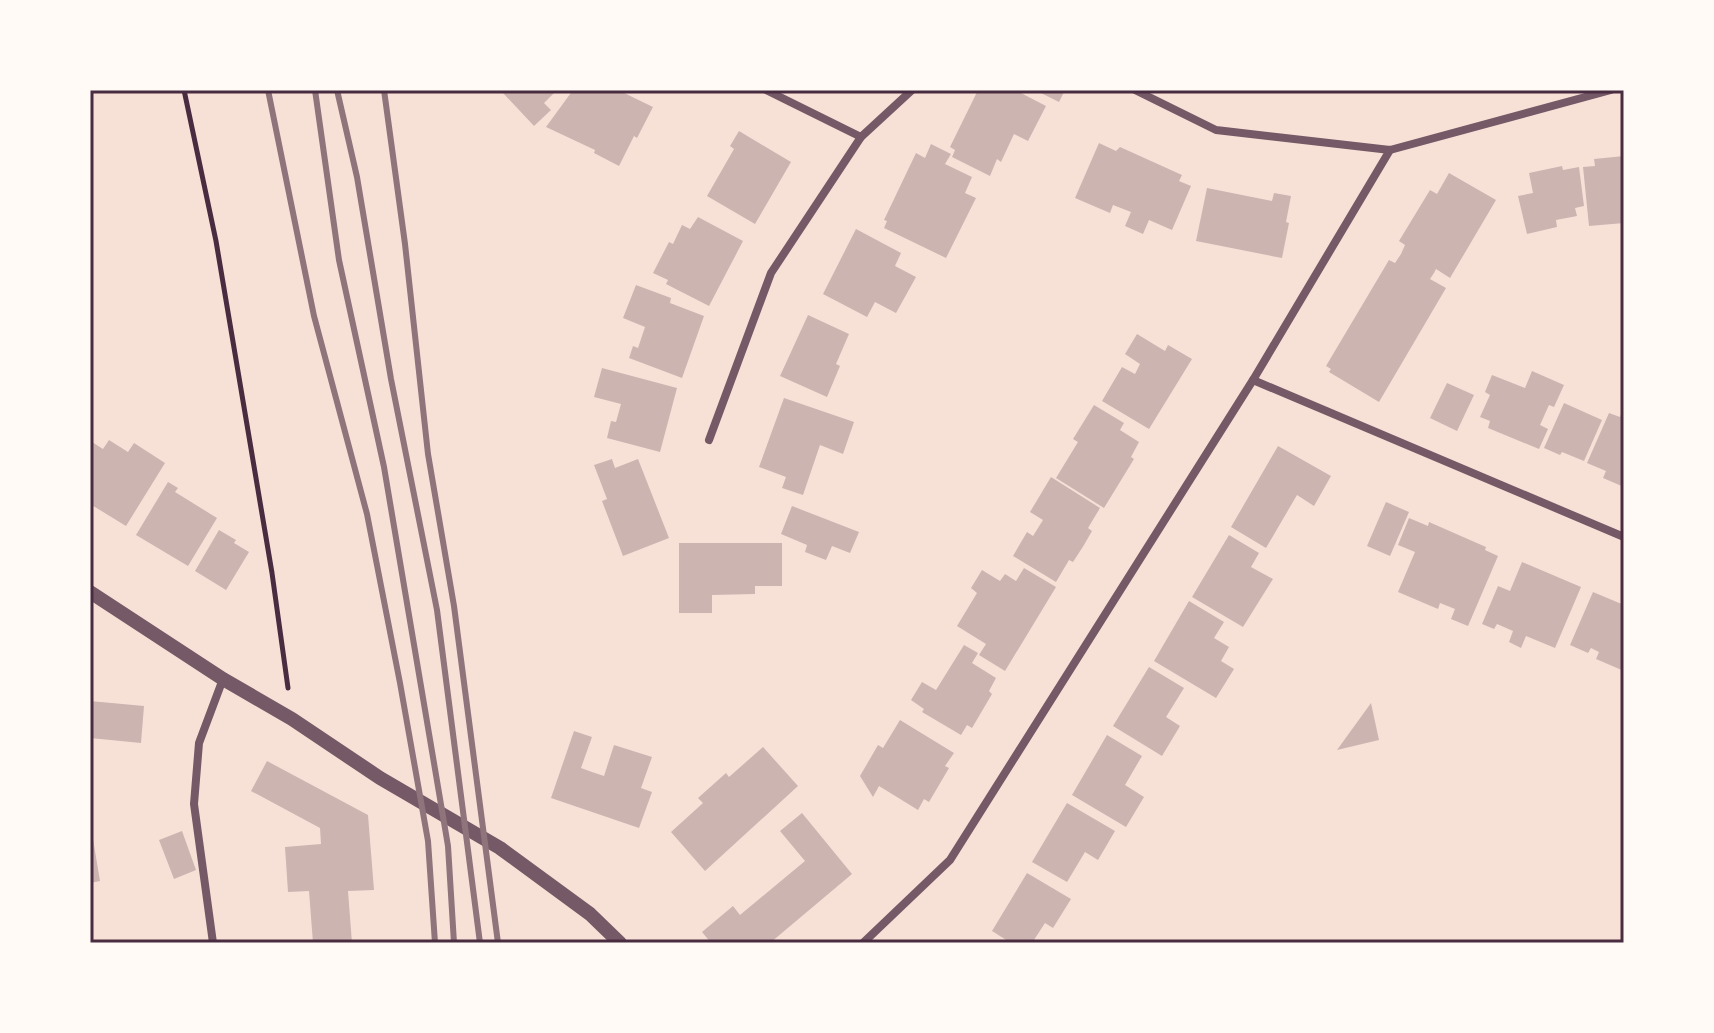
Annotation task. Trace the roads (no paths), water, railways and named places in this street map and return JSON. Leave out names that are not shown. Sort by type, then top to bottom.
[{"type":"street","points":[[766,90],[861,137]]},
{"type":"street","points":[[709,440],[771,273],[861,137],[912,90]]},
{"type":"street","points":[[1135,90],[1216,130],[1390,150],[1611,90]]},
{"type":"street","points":[[863,943],[950,860],[1253,380],[1390,150]]},
{"type":"street","points":[[1253,380],[1624,537]]},
{"type":"street","points":[[90,592],[380,778],[500,848],[590,914],[620,943]]},
{"type":"street","points":[[213,943],[194,804],[199,743],[223,679]]},
{"type":"railway","points":[[268,90],[314,316],[367,514],[428,841],[435,943]]},
{"type":"railway","points":[[315,90],[339,260],[384,467],[448,846],[454,943]]},
{"type":"railway","points":[[337,90],[357,177],[391,379],[437,610],[480,943]]},
{"type":"railway","points":[[384,90],[428,454],[454,606],[498,943]]}]
